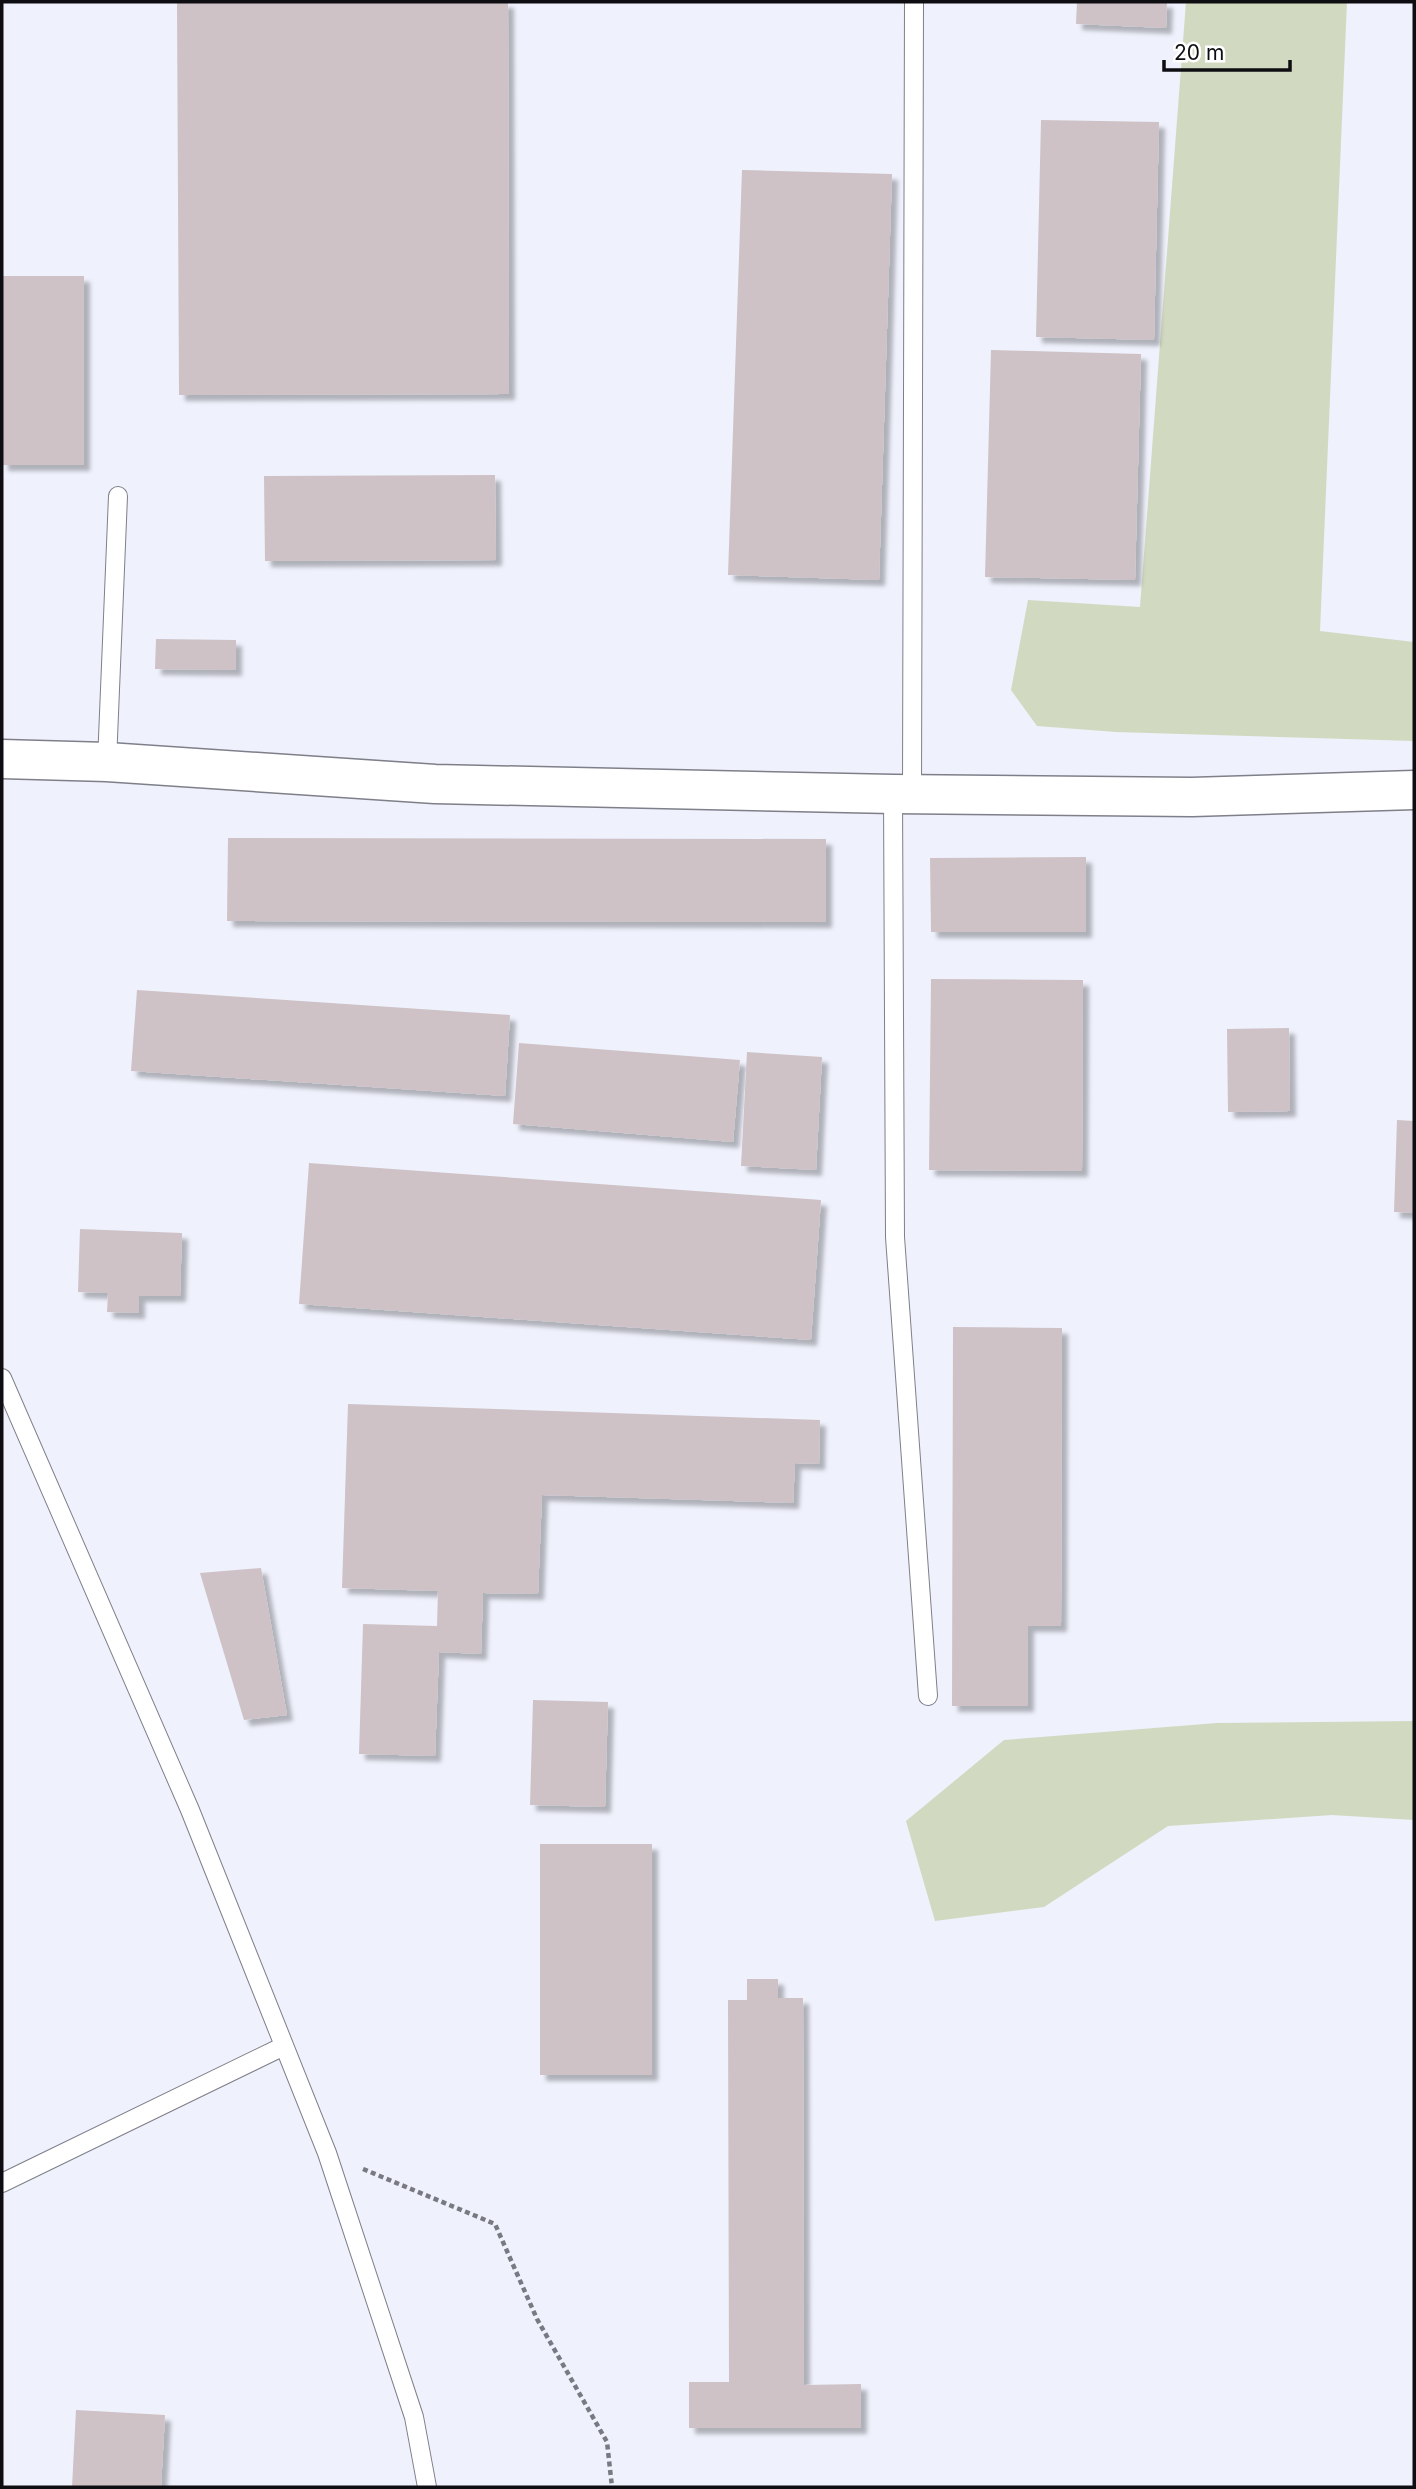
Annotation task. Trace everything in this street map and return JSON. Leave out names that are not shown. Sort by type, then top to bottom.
[{"type":"street","points":[[2,759],[107,762],[435,784],[1192,797],[1414,790]]},
{"type":"lane","points":[[914,2],[895,1237],[928,1696]]},
{"type":"lane","points":[[107,762],[118,496]]},
{"type":"lane","points":[[2,1378],[190,1810],[327,2153],[414,2417],[427,2487]]},
{"type":"lane","points":[[2,2183],[284,2046]]},
{"type":"path","points":[[327,2153],[495,2224],[537,2319],[607,2442],[612,2487]]},
{"type":"green space","points":[[1186,2],[1347,2],[1320,631],[1414,642],[1414,741],[1116,732],[1037,726],[1011,690],[1028,600],[1140,607]]},
{"type":"green space","points":[[1414,1721],[1414,1820],[1332,1815],[1168,1826],[1044,1907],[935,1921],[906,1821],[1004,1740],[1217,1723]]},
{"type":"building","points":[[177,2],[508,2],[509,394],[179,395]]},
{"type":"building","points":[[1077,2],[1167,2],[1166,28],[1076,24]]},
{"type":"building","points":[[1041,120],[1159,122],[1154,340],[1036,337]]},
{"type":"building","points":[[742,170],[892,174],[879,580],[728,575]]},
{"type":"building","points":[[2,276],[84,276],[84,465],[2,465]]},
{"type":"building","points":[[991,350],[1141,354],[1135,580],[985,577]]},
{"type":"building","points":[[495,475],[496,560],[265,561],[264,476]]},
{"type":"building","points":[[156,639],[236,640],[236,670],[155,669]]},
{"type":"building","points":[[228,838],[826,839],[826,922],[227,921]]},
{"type":"building","points":[[1086,857],[1086,932],[931,932],[930,858]]},
{"type":"building","points":[[931,979],[1083,980],[1082,1171],[929,1170]]},
{"type":"building","points":[[137,990],[510,1015],[505,1096],[131,1071]]},
{"type":"building","points":[[1289,1028],[1290,1111],[1228,1112],[1227,1029]]},
{"type":"building","points":[[519,1043],[740,1060],[733,1142],[513,1124]]},
{"type":"building","points":[[747,1052],[822,1057],[816,1170],[741,1166]]},
{"type":"building","points":[[1397,1120],[1414,1121],[1414,1213],[1394,1212]]},
{"type":"building","points":[[309,1163],[821,1200],[811,1340],[299,1304]]},
{"type":"building","points":[[80,1229],[182,1233],[180,1296],[139,1296],[139,1313],[107,1312],[108,1293],[78,1292]]},
{"type":"building","points":[[953,1327],[1062,1328],[1061,1626],[1028,1626],[1028,1706],[952,1706]]},
{"type":"building","points":[[348,1404],[820,1420],[819,1464],[795,1463],[793,1503],[542,1495],[538,1594],[483,1593],[481,1654],[439,1652],[435,1756],[359,1754],[363,1624],[437,1626],[438,1591],[342,1588]]},
{"type":"building","points":[[261,1568],[287,1715],[244,1720],[200,1573]]},
{"type":"building","points":[[533,1700],[608,1702],[605,1807],[530,1805]]},
{"type":"building","points":[[540,1844],[652,1844],[652,2075],[540,2075]]},
{"type":"building","points":[[747,1979],[778,1979],[778,1998],[803,1998],[804,2385],[861,2384],[861,2428],[689,2428],[689,2382],[729,2382],[728,2000],[747,2000]]},
{"type":"building","points":[[76,2410],[165,2415],[161,2487],[72,2487]]}]
